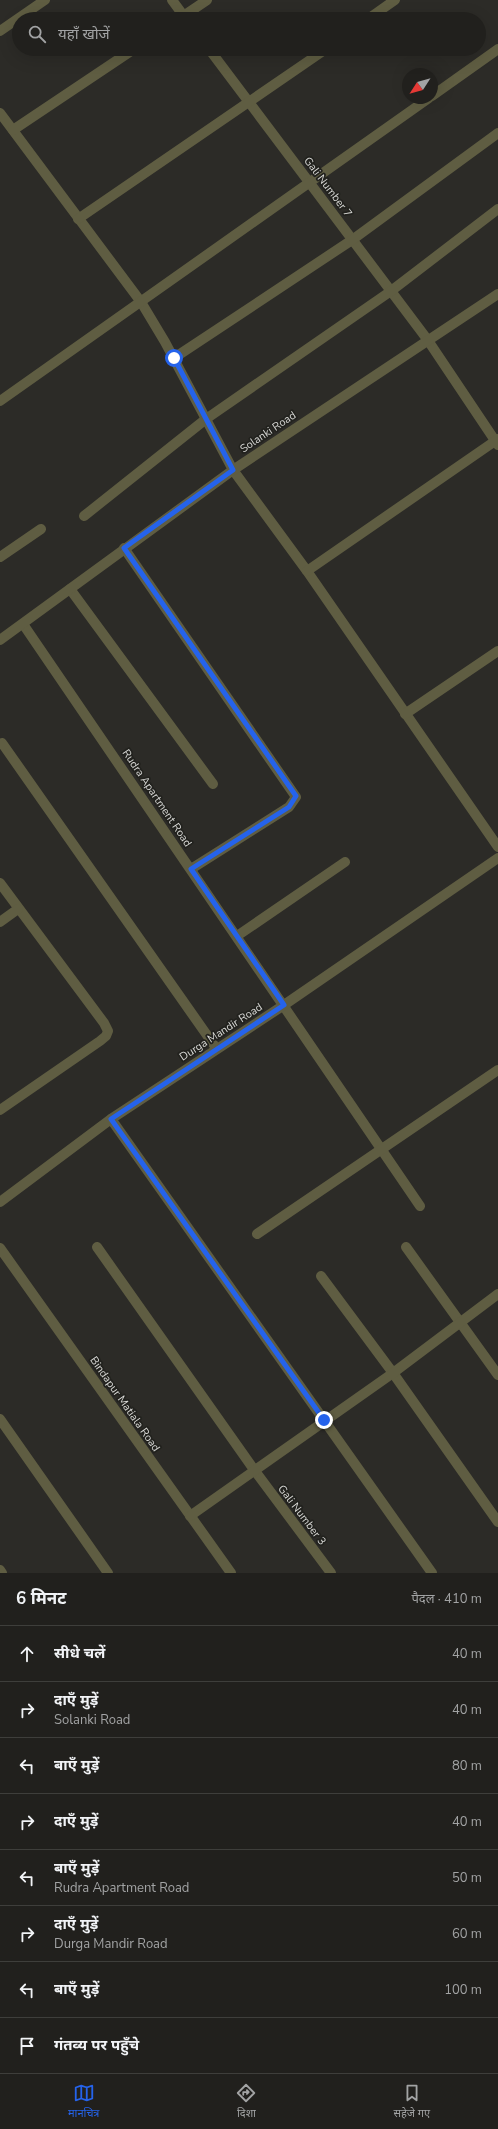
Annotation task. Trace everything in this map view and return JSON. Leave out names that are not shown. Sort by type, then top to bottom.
[{"type":"street","points":[[28,12],[45,0]]},
{"type":"street","points":[[172,0],[179,12]]},
{"type":"street","points":[[191,12],[207,0]]},
{"type":"street","points":[[378,12],[395,0]]},
{"type":"street","points":[[0,31],[12,23]]},
{"type":"street","points":[[438,92],[498,49]]},
{"type":"street","points":[[13,130],[124,56]]},
{"type":"street","name":"Gali Number 7","points":[[214,56],[427,339],[497,442]]},
{"type":"street","points":[[78,219],[316,56]]},
{"type":"street","points":[[0,401],[421,104]]},
{"type":"street","points":[[0,113],[141,302],[174,358],[233,470],[307,571],[498,847]]},
{"type":"street","points":[[174,358],[352,240],[498,133]]},
{"type":"street","points":[[84,516],[206,419],[391,291],[498,209]]},
{"type":"street","name":"Solanki Road","points":[[0,640],[124,548],[233,470],[427,339],[498,294]]},
{"type":"street","points":[[307,571],[497,442]]},
{"type":"street","points":[[0,557],[41,529]]},
{"type":"street","points":[[124,548],[296,796],[289,807],[191,869]]},
{"type":"street","points":[[70,589],[213,784]]},
{"type":"street","name":"Rudra Apartment Road","points":[[23,624],[420,1206]]},
{"type":"street","points":[[405,714],[498,651]]},
{"type":"street","points":[[2,743],[216,1048]]},
{"type":"street","name":"Durga Mandir Road","points":[[0,1202],[111,1119],[216,1048],[284,1005],[498,858]]},
{"type":"street","points":[[237,936],[345,862]]},
{"type":"street","points":[[0,883],[104,1023],[108,1031],[106,1036],[100,1041],[0,1110]]},
{"type":"street","points":[[0,922],[18,909]]},
{"type":"street","points":[[258,1234],[498,1070]]},
{"type":"street","points":[[111,1119],[432,1573]]},
{"type":"street","name":"Gali Number 3","points":[[97,1247],[254,1471],[331,1573]]},
{"type":"street","points":[[406,1247],[498,1375]]},
{"type":"street","name":"Bindapur Matiala Road","points":[[0,1248],[231,1573]]},
{"type":"street","points":[[321,1276],[393,1373],[498,1522]]},
{"type":"street","points":[[190,1516],[324,1420],[393,1373],[498,1294]]},
{"type":"street","points":[[0,1419],[108,1573]]},
{"type":"route","points":[[174,358],[233,470],[124,548],[296,796],[294,802],[289,807],[191,869],[284,1005],[216,1048],[111,1119],[324,1420]]}]
